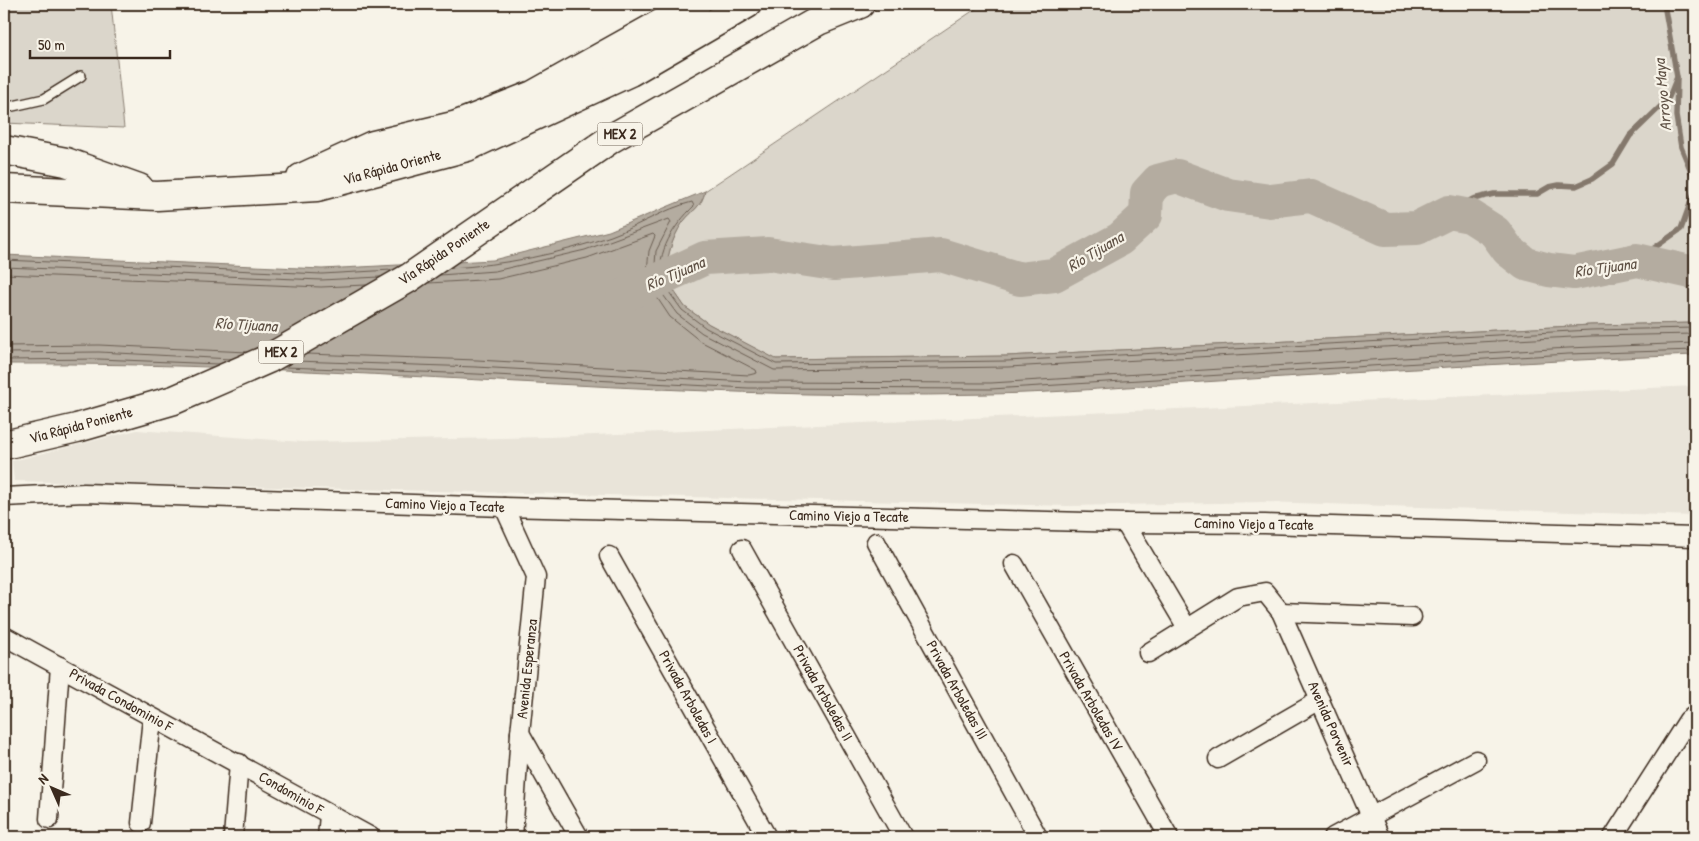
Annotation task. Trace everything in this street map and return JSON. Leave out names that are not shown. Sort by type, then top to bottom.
[{"type":"highway","points":[[273,190],[373,145],[457,125],[532,94],[696,4]]},
{"type":"highway","name":"Vía Rápida Oriente","points":[[4,190],[157,196],[317,187],[467,147],[630,72],[747,4]]},
{"type":"highway","name":"Vía Rápida Poniente","points":[[4,444],[77,428],[174,400],[268,360],[409,278],[528,194],[620,133],[818,21],[860,4]]},
{"type":"highway","points":[[4,150],[66,162],[93,170],[157,196]]},
{"type":"street","name":"Camino Viejo a Tecate","points":[[4,497],[84,493],[504,507],[1124,523],[1265,524],[1695,537]]},
{"type":"street","name":"Avenida Esperanza","points":[[504,507],[536,577],[520,733],[513,837]]},
{"type":"street","points":[[1124,523],[1186,628],[1148,653]]},
{"type":"street","name":"Privada Arboledas III","points":[[876,542],[1038,837]]},
{"type":"street","name":"Privada Arboledas II","points":[[742,549],[903,837]]},
{"type":"street","name":"Privada Arboledas I","points":[[609,556],[766,837]]},
{"type":"street","name":"Privada Arboledas IV","points":[[1014,564],[1169,837]]},
{"type":"street","name":"Avenida Porvenir","points":[[1186,628],[1238,597],[1265,592],[1281,612],[1380,837]]},
{"type":"street","points":[[1281,612],[1412,617]]},
{"type":"street","name":"Privada Condominio F","points":[[4,636],[239,764]]},
{"type":"street","points":[[49,819],[60,666]]},
{"type":"street","points":[[1218,760],[1320,700]]},
{"type":"street","points":[[1613,837],[1688,720],[1695,715]]},
{"type":"street","points":[[142,823],[152,718]]},
{"type":"street","points":[[520,733],[579,837]]},
{"type":"street","points":[[1333,837],[1476,760]]},
{"type":"street","points":[[233,837],[239,764]]},
{"type":"street","name":"Condominio F","points":[[239,764],[370,837]]},
{"type":"street","points":[[327,837],[329,815]]},
{"type":"lane","points":[[4,108],[44,99],[81,76]]},
{"type":"shaded area","points":[[4,4],[111,4],[124,128],[4,123]]},
{"type":"shaded area","points":[[983,4],[1695,4],[1695,323],[1591,325],[1007,356],[775,359],[709,324],[685,307],[665,278],[667,263],[670,249],[679,228],[699,205],[705,191]]},
{"type":"shaded area","points":[[1695,386],[1695,516],[1265,502],[1069,506],[14,481],[12,461],[137,430],[302,442],[549,437]]},
{"type":"water","points":[[705,191],[699,205],[683,222],[675,235],[668,256],[665,278],[685,307],[709,324],[776,359],[1007,356],[1591,325],[1695,323],[1695,355],[1572,360],[1043,392],[867,395],[620,387],[251,369],[4,364],[4,255],[322,269],[493,260],[609,231]]},
{"type":"waterway","name":"Arroyo Maya","points":[[1664,4],[1677,77],[1676,116],[1681,147],[1695,181]]},
{"type":"waterway","points":[[1449,212],[1473,199],[1494,194],[1537,194],[1549,187],[1559,185],[1576,186],[1592,179],[1613,164],[1630,136],[1669,97],[1677,77]]},
{"type":"waterway","name":"Río Tijuana","points":[[623,296],[705,258],[768,254],[834,264],[941,255],[1020,279],[1054,275],[1120,239],[1146,215],[1147,193],[1158,181],[1177,176],[1228,195],[1270,201],[1311,196],[1385,229],[1417,228],[1449,212],[1470,216],[1495,232],[1508,250],[1526,264],[1549,270],[1574,273],[1637,260],[1695,273]]},
{"type":"waterway","name":"Arroyo Maya","points":[[1637,260],[1681,229],[1695,190]]}]
